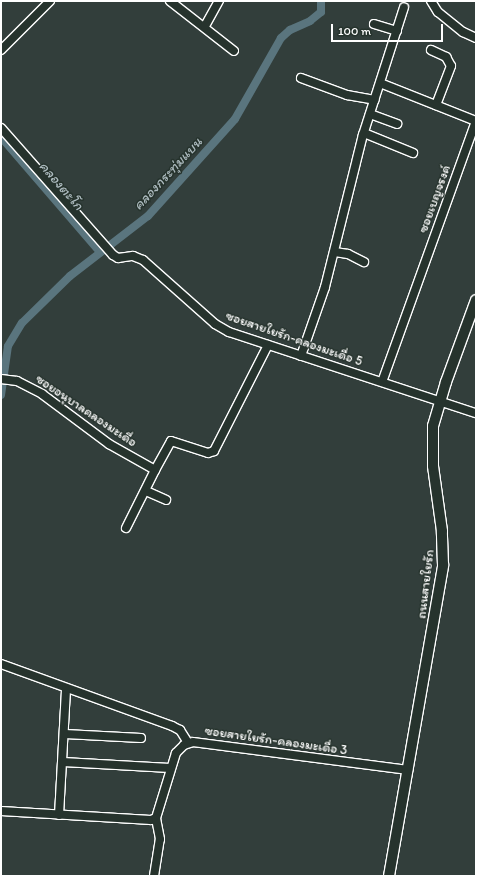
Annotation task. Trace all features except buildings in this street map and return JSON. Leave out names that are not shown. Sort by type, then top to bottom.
[{"type":"street","points":[[170,1],[205,26],[234,51]]},
{"type":"street","points":[[205,26],[219,1]]},
{"type":"street","points":[[431,1],[438,12],[463,32],[476,38]]},
{"type":"street","points":[[1,49],[45,2]]},
{"type":"street","points":[[301,356],[335,252],[364,133],[404,7]]},
{"type":"street","points":[[374,24],[396,31]]},
{"type":"street","points":[[431,50],[446,57],[451,66],[436,105]]},
{"type":"street","points":[[301,78],[347,95],[375,100]]},
{"type":"street","name":"ซอยเบญจรงค์","points":[[380,83],[474,120],[476,123],[382,382]]},
{"type":"street","points":[[370,114],[397,124]]},
{"type":"street","name":"ซอยสายใยรัก-คลองมะเดื่อ 5","points":[[1,128],[103,246],[118,258],[133,256],[143,260],[215,324],[229,332],[476,413]]},
{"type":"street","points":[[364,133],[413,153]]},
{"type":"street","points":[[335,252],[348,254],[364,262]]},
{"type":"street","name":"ถนนสายใยรัก","points":[[389,876],[443,565],[443,538],[432,443],[433,426],[440,401],[476,300]]},
{"type":"street","points":[[126,528],[171,440],[208,453],[214,451],[268,345]]},
{"type":"street","name":"ซอยอนุบาลคลองมะเดื่อ","points":[[1,379],[17,381],[42,394],[109,444],[155,470]]},
{"type":"street","points":[[146,491],[166,500]]},
{"type":"street","points":[[1,664],[172,726],[180,730],[188,743]]},
{"type":"street","points":[[59,815],[65,734],[66,688]]},
{"type":"street","points":[[65,734],[141,738]]},
{"type":"street","name":"ซอยสายใยรัก-คลองมะเดื่อ 3","points":[[156,818],[170,768],[176,753],[188,743],[408,770]]},
{"type":"street","points":[[63,762],[170,768]]},
{"type":"street","points":[[1,811],[151,820],[156,818],[160,839],[154,876]]},
{"type":"waterway","name":"คลองกระทุ่มแบน","points":[[1,395],[8,346],[22,323],[70,276],[148,216],[235,119],[281,38],[290,30],[310,21],[321,12],[321,1]]},
{"type":"waterway","name":"คลองตะโก","points":[[1,137],[100,252]]}]
